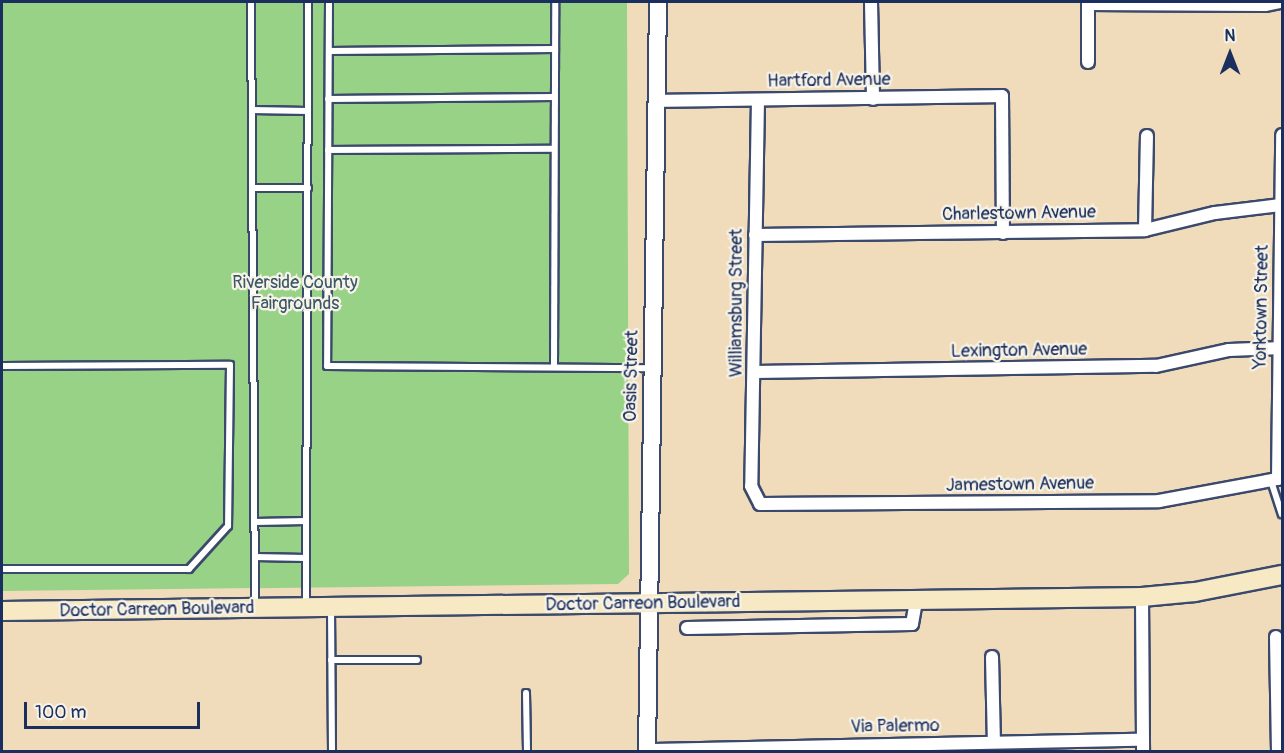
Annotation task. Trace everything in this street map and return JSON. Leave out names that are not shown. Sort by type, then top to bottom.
[{"type":"main road","name":"Doctor Carreon Boulevard","points":[[2,611],[1142,597],[1196,592],[1282,575]]},
{"type":"street","name":"Oasis Street","points":[[647,751],[658,2]]},
{"type":"street","points":[[871,2],[873,99]]},
{"type":"street","points":[[1088,62],[1088,3],[1265,5],[1281,2]]},
{"type":"street","name":"Hartford Avenue","points":[[656,101],[1002,96],[1003,233]]},
{"type":"street","name":"Williamsburg Street","points":[[758,100],[752,486],[760,504]]},
{"type":"street","name":"Yorktown Street","points":[[1274,479],[1281,348],[1282,135]]},
{"type":"street","points":[[1145,230],[1147,136]]},
{"type":"street","name":"Charlestown Avenue","points":[[755,235],[1145,230],[1215,213],[1281,205]]},
{"type":"street","name":"Lexington Avenue","points":[[755,372],[1156,366],[1229,350],[1281,348]]},
{"type":"street","name":"Jamestown Avenue","points":[[760,504],[1159,501],[1274,479]]},
{"type":"street","points":[[1142,597],[1143,746]]},
{"type":"street","points":[[687,628],[912,624],[916,601]]},
{"type":"street","points":[[1276,637],[1278,752]]},
{"type":"street","points":[[992,657],[994,742]]},
{"type":"street","name":"Via Palermo","points":[[647,751],[994,742],[1143,746]]},
{"type":"lane","points":[[251,2],[255,608]]},
{"type":"lane","points":[[306,608],[308,2]]},
{"type":"lane","points":[[329,2],[327,366],[651,368]]},
{"type":"lane","points":[[554,367],[555,2]]},
{"type":"lane","points":[[328,51],[554,49]]},
{"type":"lane","points":[[328,99],[554,97]]},
{"type":"lane","points":[[252,110],[308,111]]},
{"type":"lane","points":[[328,150],[553,149]]},
{"type":"lane","points":[[252,188],[308,188]]},
{"type":"lane","points":[[2,366],[230,365],[228,526],[189,569],[2,570]]},
{"type":"lane","points":[[1274,479],[1282,514]]},
{"type":"lane","points":[[255,522],[306,521]]},
{"type":"lane","points":[[255,557],[306,558]]},
{"type":"lane","points":[[331,607],[332,752]]},
{"type":"lane","points":[[331,660],[417,660]]},
{"type":"lane","points":[[526,693],[527,752]]},
{"type":"green space","name":"Riverside County Fairgrounds","points":[[2,2],[627,2],[629,574],[618,584],[2,591]]}]
